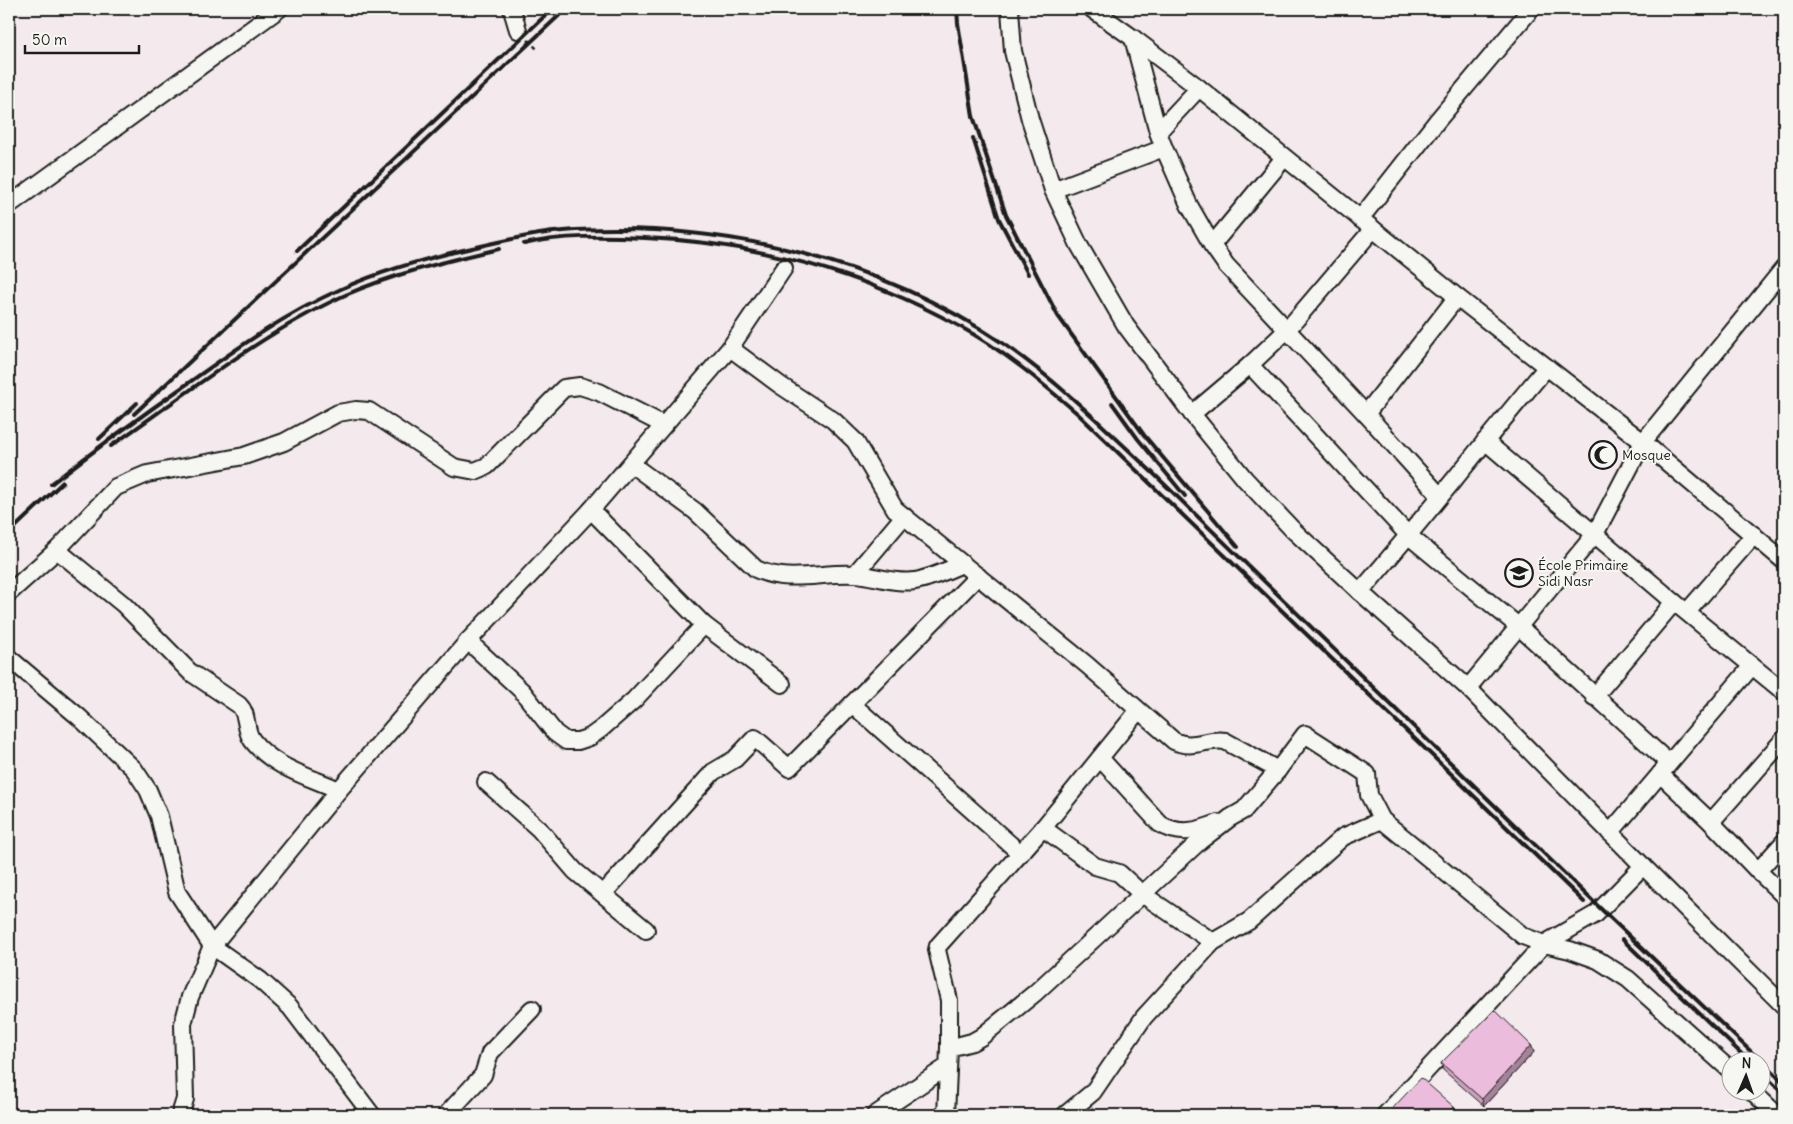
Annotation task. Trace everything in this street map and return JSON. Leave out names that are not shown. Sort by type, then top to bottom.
[{"type":"street","points":[[9,205],[279,9]]},
{"type":"street","points":[[513,9],[518,30]]},
{"type":"street","points":[[1010,9],[1014,51],[1030,119],[1053,190],[1079,245],[1126,326],[1192,414],[1245,479],[1293,530],[1468,688],[1784,1006]]},
{"type":"street","points":[[1092,9],[1199,88],[1457,297],[1643,442],[1784,561]]},
{"type":"street","points":[[1192,414],[1250,365],[1287,330],[1367,224],[1437,121],[1531,9]]},
{"type":"street","points":[[1133,38],[1164,148],[1189,205],[1212,245],[1226,264],[1440,496]]},
{"type":"street","points":[[1158,132],[1199,88]]},
{"type":"street","points":[[1053,190],[1164,148]]},
{"type":"street","points":[[1212,245],[1284,158]]},
{"type":"street","points":[[180,1115],[185,1099],[183,1024],[190,997],[212,946],[339,790],[468,642],[591,510],[631,464],[662,424],[730,348],[784,268]]},
{"type":"street","points":[[1468,688],[1595,534],[1643,442],[1784,268]]},
{"type":"street","points":[[1366,414],[1457,297]]},
{"type":"street","points":[[730,348],[780,386],[833,420],[855,441],[895,509],[1087,664],[1174,741],[1192,746],[1215,739],[1225,741],[1278,770]]},
{"type":"street","points":[[1250,365],[1409,536],[1518,626],[1594,697],[1665,768],[1711,822],[1758,872],[1784,896]]},
{"type":"street","points":[[1360,592],[1409,536],[1484,441],[1547,367]]},
{"type":"street","points":[[9,593],[57,550],[116,487],[147,474],[244,456],[284,442],[338,413],[356,410],[370,411],[454,467],[475,471],[487,466],[564,388],[580,386],[599,392],[662,424]]},
{"type":"street","points":[[1484,441],[1674,602],[1784,692]]},
{"type":"street","points":[[631,464],[695,511],[756,569],[765,574],[779,576],[855,574],[884,580],[915,581],[962,564]]},
{"type":"street","points":[[591,510],[704,625],[782,684]]},
{"type":"street","points":[[855,574],[904,516]]},
{"type":"street","points":[[1687,612],[1754,536]]},
{"type":"street","points":[[57,550],[140,620],[190,672],[244,709],[250,738],[267,756],[296,772],[339,790]]},
{"type":"street","points":[[603,894],[713,772],[735,759],[755,738],[789,768],[978,576]]},
{"type":"street","points":[[1594,697],[1674,602]]},
{"type":"street","points":[[468,642],[522,691],[555,733],[566,741],[578,741],[590,738],[634,700],[704,625]]},
{"type":"street","points":[[9,658],[79,717],[134,769],[148,790],[159,816],[177,892],[212,946],[260,980],[290,1007],[372,1115]]},
{"type":"street","points":[[1610,833],[1752,666]]},
{"type":"street","points":[[852,704],[1020,853]]},
{"type":"street","points":[[946,1115],[949,1000],[937,950],[938,946],[1043,828],[1138,711]]},
{"type":"street","points":[[1100,758],[1160,824],[1178,832],[1188,831],[1206,828],[1244,810],[1305,734],[1367,774],[1369,795],[1382,820],[1523,936],[1598,960],[1628,979],[1720,1061]]},
{"type":"street","points":[[1711,822],[1784,739]]},
{"type":"street","points":[[486,782],[540,829],[576,871],[646,930]]},
{"type":"street","points":[[949,1048],[972,1042],[981,1037],[1035,993],[1200,841],[1230,818]]},
{"type":"street","points":[[1065,1115],[1093,1092],[1144,1017],[1213,942],[1249,921],[1343,837],[1382,820]]},
{"type":"street","points":[[1043,828],[1095,866],[1119,873],[1142,894],[1213,942]]},
{"type":"street","points":[[1758,872],[1784,842]]},
{"type":"street","points":[[1385,1115],[1544,944],[1596,914],[1643,866]]},
{"type":"street","points":[[446,1115],[483,1075],[490,1053],[532,1009]]},
{"type":"street","points":[[875,1115],[948,1066]]},
{"type":"street","points":[[1763,1102],[1777,1115]]},
{"type":"building","points":[[1495,1010],[1531,1045],[1482,1099],[1441,1063]]},
{"type":"building","points":[[1421,1078],[1454,1107],[1448,1115],[1391,1115],[1392,1109]]},
{"type":"railway","points":[[297,251],[552,9]]},
{"type":"railway","points":[[134,414],[566,9]]},
{"type":"railway","points":[[957,9],[973,116],[1006,215],[1058,316],[1144,435],[1238,547]]},
{"type":"railway","points":[[973,138],[999,219],[1028,274]]},
{"type":"railway","points":[[51,484],[102,445],[242,345],[300,309],[357,282],[422,260],[537,234],[576,230],[632,229],[744,240],[799,252],[853,269],[906,290],[956,315],[1004,344],[1063,390],[1155,475],[1601,909],[1784,1083]]},
{"type":"railway","points":[[524,244],[568,238],[630,237],[727,246],[767,254],[807,264],[885,290],[975,335],[1021,367],[1078,414],[1584,902]]},
{"type":"railway","points":[[111,446],[224,366],[313,311],[343,296],[381,281],[440,263],[499,249]]},
{"type":"railway","points":[[99,439],[137,403]]},
{"type":"railway","points":[[1112,403],[1138,439],[1185,496]]},
{"type":"railway","points":[[9,533],[63,482]]},
{"type":"railway","points":[[1622,939],[1740,1052]]},
{"type":"railway","points":[[1770,1081],[1784,1094]]},
{"type":"place","name":"Mosque","points":[[1603,455]]},
{"type":"place","name":"École Primaire Sidi Nasr","points":[[1519,573]]}]
